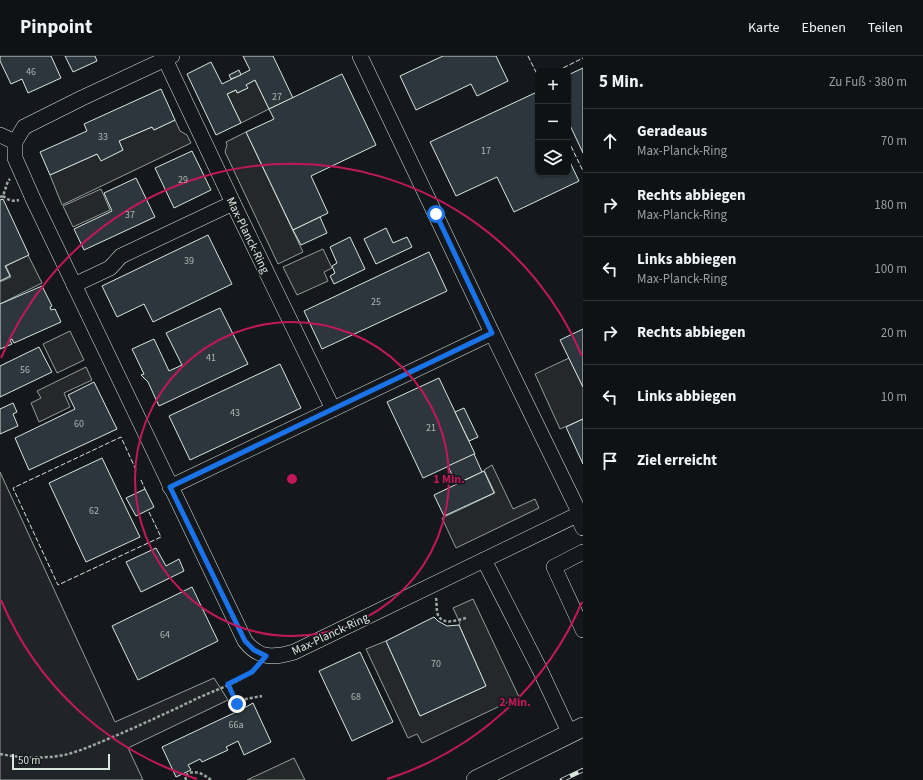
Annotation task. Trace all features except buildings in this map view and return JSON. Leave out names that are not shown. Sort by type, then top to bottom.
[{"type":"main road","points":[[476,780],[576,731]]},
{"type":"street","name":"Max-Planck-Ring","points":[[266,656],[294,652],[484,560],[581,517],[360,56]]},
{"type":"street","name":"Max-Planck-Ring","points":[[15,142],[24,127],[169,58],[233,204],[333,409]]},
{"type":"street","points":[[0,135],[15,142],[15,158],[21,173],[245,641],[254,650],[266,656]]},
{"type":"street","points":[[74,285],[110,268],[121,256],[233,204]]},
{"type":"street","points":[[170,487],[492,333]]},
{"type":"street","points":[[583,552],[554,566],[583,630]]},
{"type":"street","points":[[484,560],[537,665],[576,731]]},
{"type":"path","points":[[0,197],[3,196],[8,181],[21,173]]},
{"type":"path","points":[[430,586],[437,600],[438,614],[442,619],[451,622],[466,618]]},
{"type":"path","points":[[0,754],[21,758],[43,757],[63,755],[83,749],[132,728],[252,672],[266,656]]},
{"type":"path","points":[[228,684],[237,704]]},
{"type":"path","points":[[235,701],[262,696]]},
{"type":"path","points":[[186,780],[185,776],[189,773],[195,772],[204,775],[211,780]]},
{"type":"shaded area","points":[[255,80],[269,109],[241,123],[227,94],[236,90],[238,93],[247,88],[246,85]]},
{"type":"shaded area","points":[[175,120],[180,131],[187,135],[191,143],[62,205],[50,175],[97,154],[101,160],[123,150],[119,141],[152,127],[154,130]]},
{"type":"shaded area","points":[[246,132],[303,252],[278,264],[225,152],[227,145],[226,142]]},
{"type":"shaded area","points":[[101,189],[110,210],[73,227],[63,206]]},
{"type":"shaded area","points":[[323,249],[332,268],[324,272],[328,281],[297,295],[283,267]]},
{"type":"shaded area","points":[[28,255],[42,283],[0,304],[0,282],[11,277],[6,266]]},
{"type":"shaded area","points":[[70,331],[84,360],[57,373],[43,344]]},
{"type":"shaded area","points":[[569,358],[583,387],[583,419],[560,429],[535,374]]},
{"type":"shaded area","points":[[86,367],[92,380],[64,393],[70,407],[39,422],[31,403],[41,398],[37,391]]},
{"type":"shaded area","points":[[492,465],[513,509],[535,499],[539,508],[456,548],[442,518],[495,493],[484,470]]},
{"type":"shaded area","points":[[0,472],[115,722],[214,678],[228,700],[128,748],[143,780],[0,780]]},
{"type":"shaded area","points":[[473,599],[519,697],[422,743],[417,734],[408,738],[366,649],[386,641],[420,716],[486,686],[453,608]]},
{"type":"shaded area","points":[[294,758],[305,780],[247,780]]},
{"type":"railway","points":[[562,780],[583,770]]},
{"type":"fence","points":[[528,56],[535,70]]},
{"type":"fence","points":[[563,68],[583,58]]},
{"type":"fence","points":[[571,146],[583,171]]},
{"type":"fence","points":[[136,470],[121,437],[13,488],[58,585],[161,537],[148,510]]},
{"type":"fence","points":[[141,480],[145,489]]},
{"type":"route","points":[[237,704],[228,684],[252,672],[266,656],[254,650],[245,641],[170,487],[492,333],[436,214]]}]
